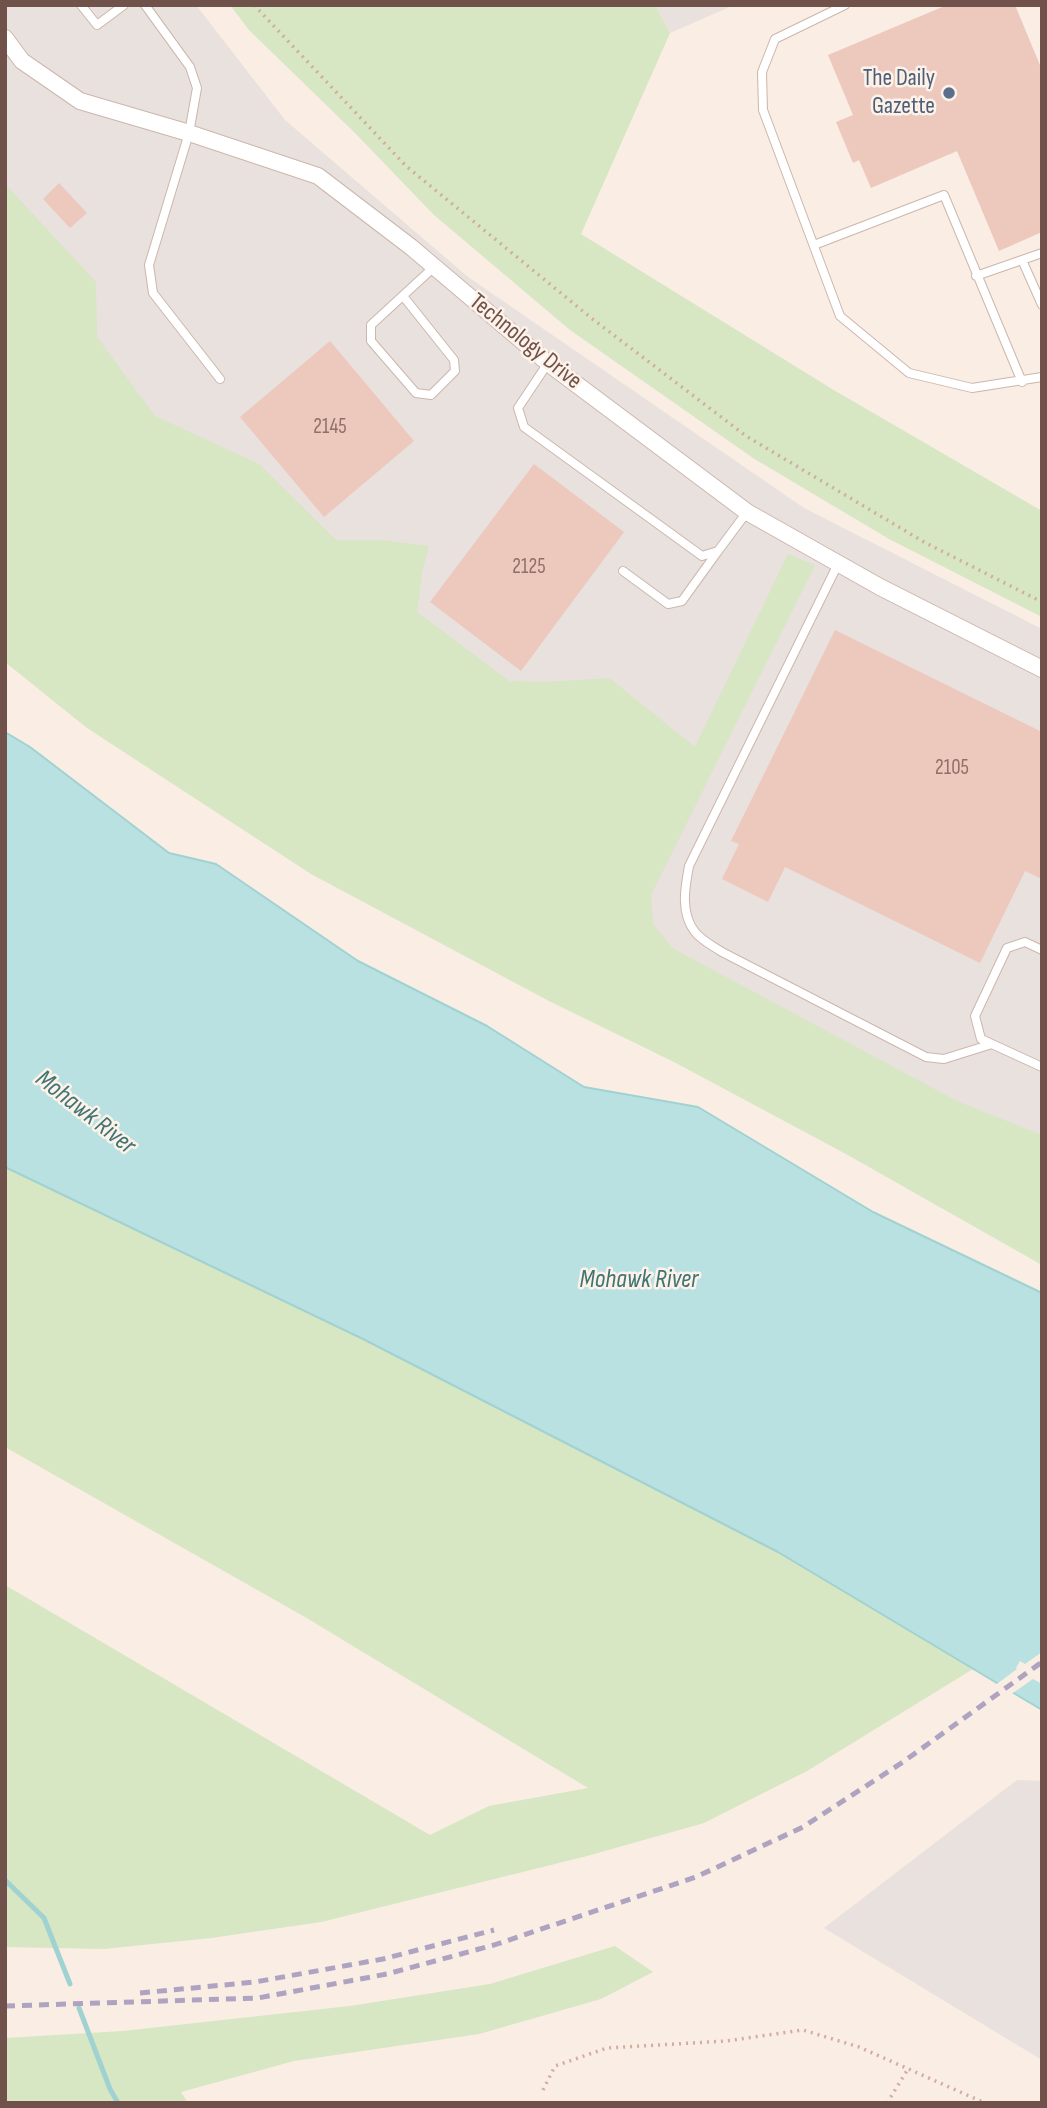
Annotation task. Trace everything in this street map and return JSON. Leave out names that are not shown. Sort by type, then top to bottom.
[{"type":"street","name":"Technology Drive","points":[[6,39],[22,61],[80,101],[189,133],[318,176],[434,267],[548,363],[747,512],[880,587],[1042,668]]},
{"type":"lane","points":[[81,5],[97,25],[124,5]]},
{"type":"lane","points":[[145,5],[170,37],[194,77],[197,88],[189,133],[149,265],[153,293],[220,379]]},
{"type":"lane","points":[[845,5],[775,39],[762,72],[763,110],[840,316],[909,373],[972,388],[1042,377]]},
{"type":"lane","points":[[814,246],[944,195],[1022,382]]},
{"type":"lane","points":[[976,276],[1042,253]]},
{"type":"lane","points":[[1022,260],[1042,305]]},
{"type":"lane","points":[[402,296],[454,360],[455,372],[431,395],[415,393],[372,341],[371,325],[402,296],[434,267]]},
{"type":"lane","points":[[548,363],[518,408],[524,427],[702,556],[718,551]]},
{"type":"lane","points":[[624,571],[668,604],[682,601],[747,512]]},
{"type":"lane","points":[[838,564],[689,866],[684,893],[689,921],[696,933],[722,952],[926,1058],[944,1059],[992,1044]]},
{"type":"lane","points":[[1042,950],[1025,942],[1007,948],[975,1016],[981,1039],[1042,1067]]},
{"type":"path","points":[[254,5],[406,166],[590,317],[746,436],[924,542],[1042,602]]},
{"type":"path","points":[[543,2090],[555,2066],[607,2048],[726,2041],[803,2030],[859,2047],[985,2103]]},
{"type":"path","points":[[887,2103],[908,2069]]},
{"type":"shaded area","points":[[5,5],[196,5],[285,120],[468,277],[804,508],[1042,629],[1042,1180],[646,947],[5,283]]},
{"type":"shaded area","points":[[655,5],[734,5],[670,33]]},
{"type":"shaded area","points":[[1017,1780],[1042,1781],[1042,2060],[824,1928]]},
{"type":"green space","points":[[230,5],[655,5],[670,33],[581,234],[832,389],[1042,511],[1042,617],[889,539],[753,458],[570,330],[434,215],[355,133],[249,30]]},
{"type":"green space","points":[[5,184],[96,282],[97,337],[155,416],[259,464],[336,540],[380,540],[429,546],[417,612],[509,681],[609,678],[695,747],[788,554],[815,565],[651,895],[653,924],[672,948],[957,1101],[1042,1135],[1042,1265],[846,1154],[674,1062],[549,1001],[311,874],[87,728],[5,662]]},
{"type":"green space","points":[[5,1167],[365,1340],[778,1552],[973,1669],[807,1771],[704,1823],[587,1856],[321,1922],[211,1938],[104,1949],[5,1947],[5,1585],[430,1835],[489,1806],[588,1788],[305,1617],[5,1447]]},
{"type":"green space","points":[[615,1946],[653,1972],[601,1999],[479,2034],[294,2061],[181,2092],[188,2103],[5,2103],[5,2038],[123,2031],[350,2006],[490,1984]]},
{"type":"water","name":"Mohawk River","points":[[5,732],[30,747],[169,853],[216,864],[358,961],[487,1026],[584,1087],[698,1107],[873,1212],[1042,1293],[1042,1710],[778,1552],[365,1340],[5,1167]]},
{"type":"pier","points":[[1042,1652],[1042,1684],[1033,1679],[1010,1695],[994,1686],[1017,1669],[1020,1661],[1025,1664]]},
{"type":"building","points":[[947,5],[1015,5],[1042,70],[1042,232],[999,251],[957,151],[871,188],[859,160],[853,163],[836,122],[853,115],[828,55]]},
{"type":"building","points":[[59,183],[87,213],[70,228],[43,199]]},
{"type":"building","points":[[330,341],[414,441],[324,517],[240,417]]},
{"type":"building","points":[[534,464],[624,532],[521,671],[430,602]]},
{"type":"building","points":[[835,630],[1042,732],[1042,879],[1025,871],[980,963],[785,867],[768,902],[722,879],[739,844],[731,841]]},
{"type":"waterway","points":[[5,1880],[44,1918],[70,1984]]},
{"type":"waterway","points":[[79,2008],[118,2103]]},
{"type":"railway","points":[[5,2006],[258,1998],[387,1974],[494,1945],[696,1877],[803,1827],[903,1762],[1042,1662]]},
{"type":"railway","points":[[140,1993],[255,1982],[383,1959],[494,1930]]},
{"type":"place","name":"The Daily Gazette","points":[[949,93]]}]
